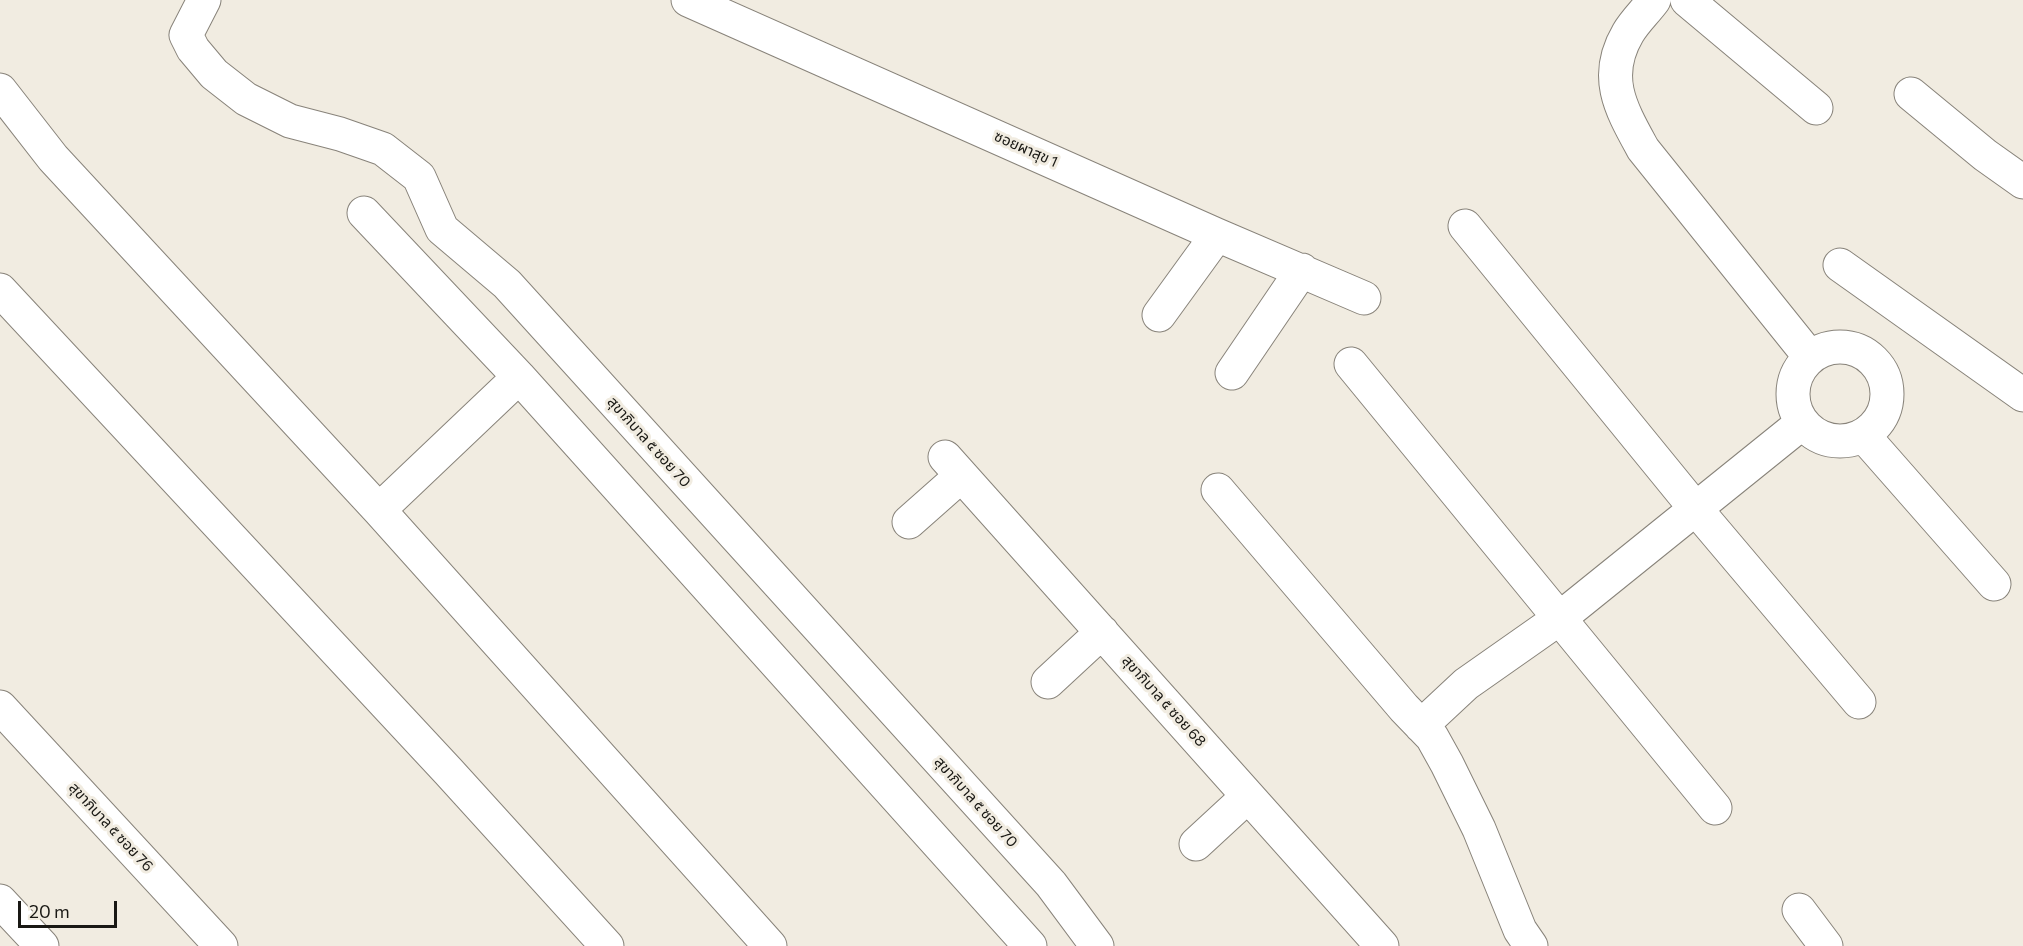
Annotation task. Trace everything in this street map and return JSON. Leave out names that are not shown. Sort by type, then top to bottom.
[{"type":"street","name":"สุขาภิบาล ๕ ซอย 70","points":[[204,0],[186,35],[193,49],[214,74],[246,99],[290,121],[340,134],[383,149],[419,177],[442,229],[507,284],[1051,884],[1097,946]]},
{"type":"street","name":"ซอยผาสุข 1","points":[[688,0],[1364,298]]},
{"type":"street","points":[[1654,0],[1628,32],[1616,59],[1614,83],[1622,111],[1643,149],[1810,357]]},
{"type":"street","points":[[1687,0],[1816,108]]},
{"type":"street","points":[[0,90],[53,158],[379,510],[770,946]]},
{"type":"street","points":[[1911,93],[1986,155],[2023,182]]},
{"type":"street","points":[[364,213],[519,377],[1030,946]]},
{"type":"street","points":[[1465,226],[1695,508],[1859,702]]},
{"type":"street","points":[[1159,315],[1217,235]]},
{"type":"street","points":[[1840,265],[2023,394]]},
{"type":"street","points":[[1233,373],[1302,270]]},
{"type":"street","points":[[0,290],[448,771],[606,946]]},
{"type":"street","points":[[1846,347],[1865,353],[1880,367],[1887,385],[1886,405],[1878,422],[1863,435],[1844,441],[1825,438],[1810,431],[1802,423],[1796,412],[1793,392],[1797,373],[1810,357],[1827,348],[1846,347]]},
{"type":"street","points":[[1351,364],[1715,808]]},
{"type":"street","points":[[379,510],[519,377]]},
{"type":"street","points":[[1421,726],[1466,684],[1560,618],[1802,423]]},
{"type":"street","points":[[1863,435],[1994,585]]},
{"type":"street","name":"สุขาภิบาล ๕ ซอย 68","points":[[909,522],[953,466],[1382,946]]},
{"type":"street","points":[[1218,490],[1432,737],[1479,829],[1520,930],[1531,946]]},
{"type":"street","points":[[1048,682],[1102,632]]},
{"type":"street","name":"สุขาภิบาล ๕ ซอย 76","points":[[0,707],[221,946]]},
{"type":"street","points":[[1196,844],[1248,796]]},
{"type":"street","points":[[0,901],[42,946]]},
{"type":"street","points":[[1799,910],[1827,946]]}]
